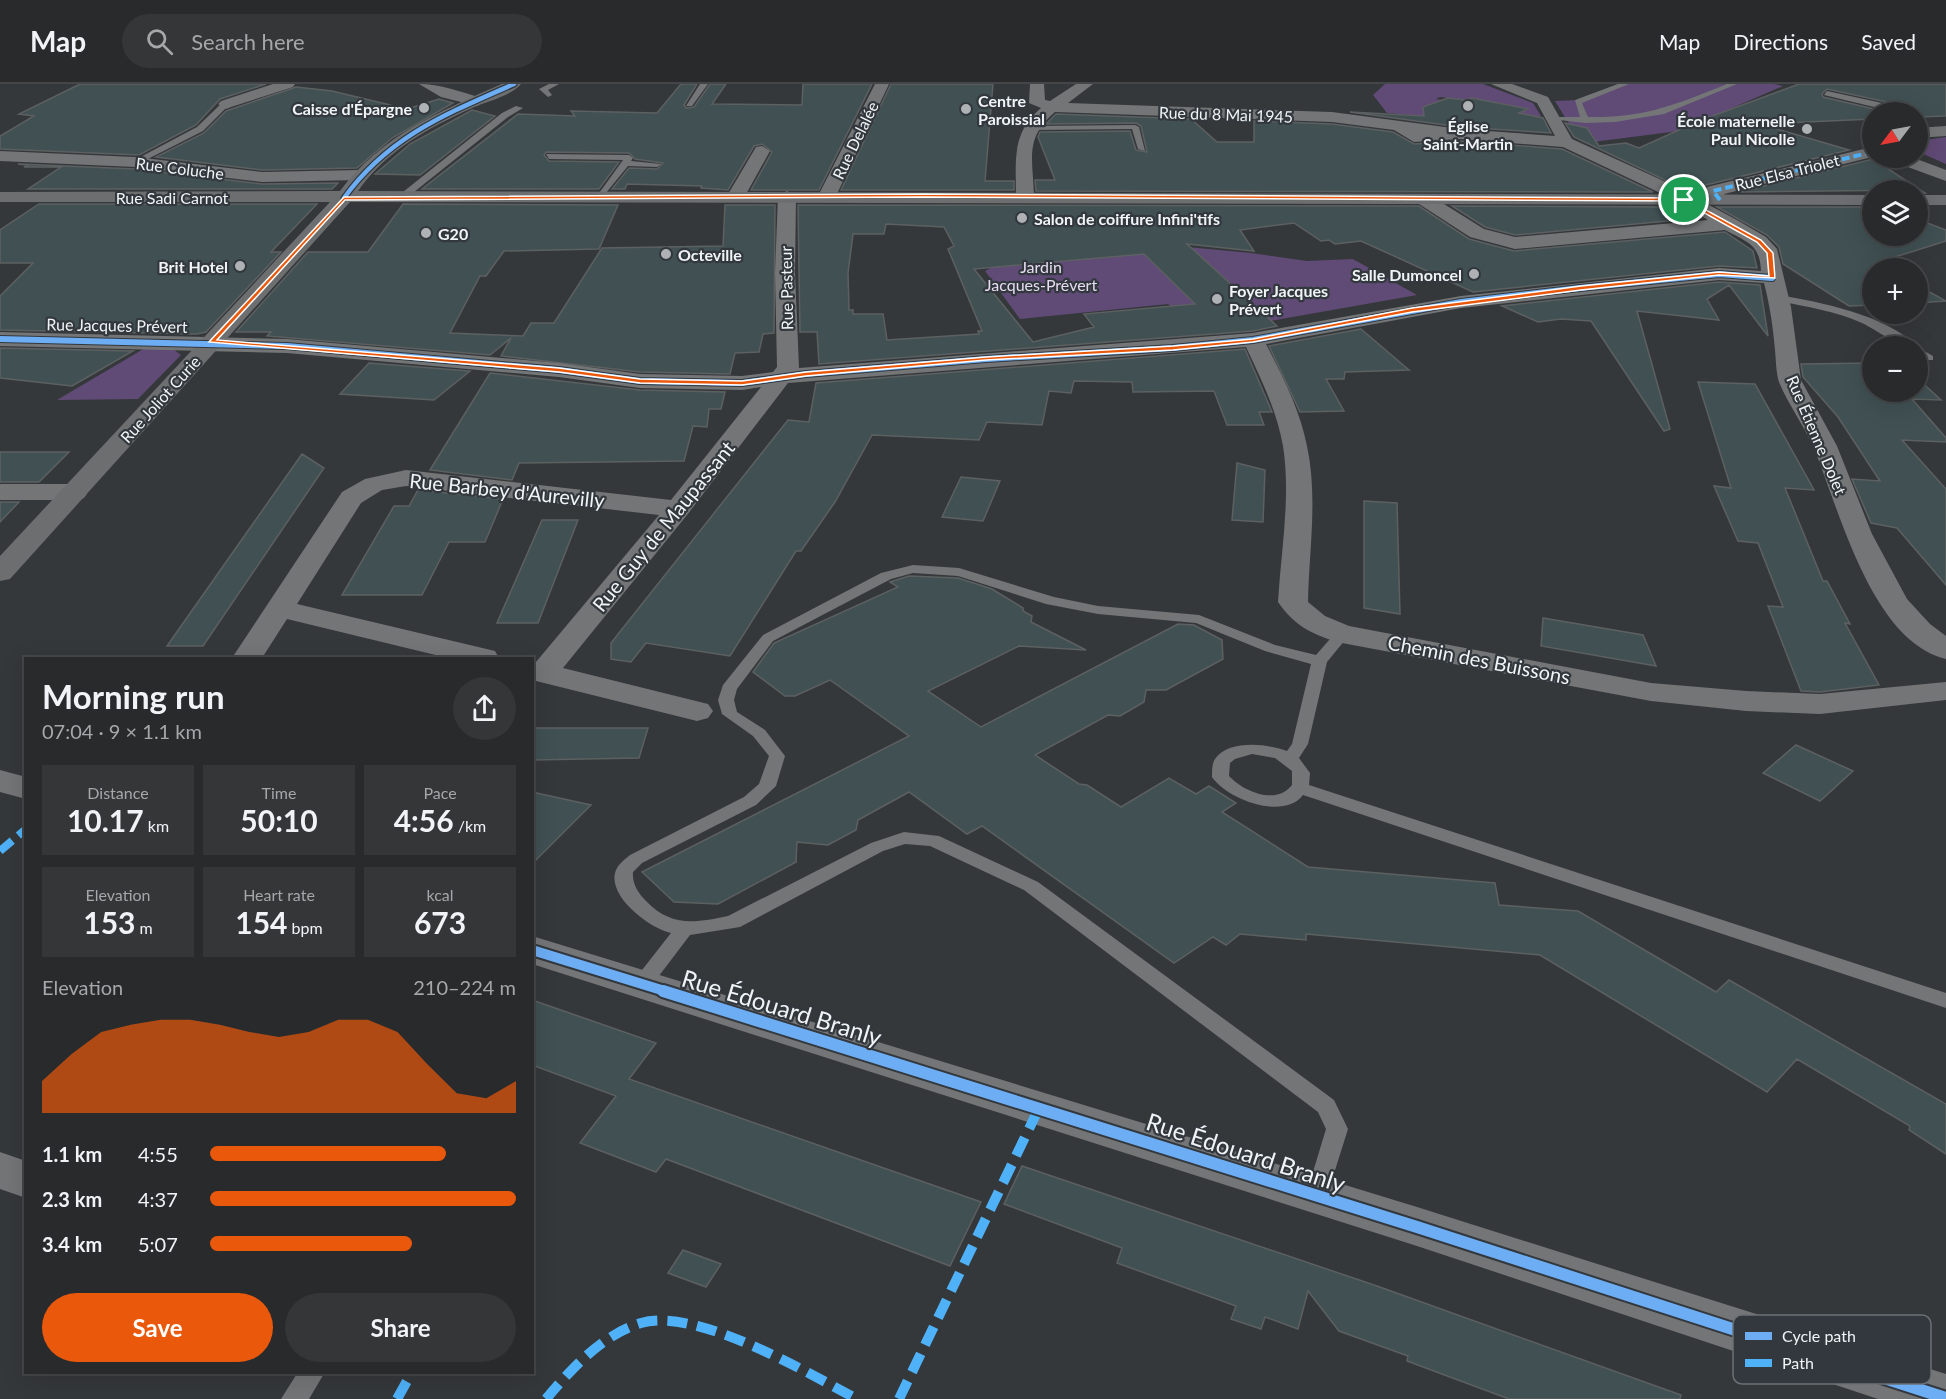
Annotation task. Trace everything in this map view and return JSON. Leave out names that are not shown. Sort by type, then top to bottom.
[{"type":"main road","name":"Rue Joliot Curie","points":[[0,573],[344,198],[374,159],[404,136],[514,84]]},
{"type":"main road","name":"Rue Sadi Carnot","points":[[0,196],[401,198],[1025,196],[1862,200]]},
{"type":"main road","points":[[1928,200],[1946,200]]},
{"type":"street","points":[[226,104],[288,84]]},
{"type":"street","points":[[426,84],[436,91],[477,101]]},
{"type":"street","name":"Rue Delalée","points":[[827,196],[882,84]]},
{"type":"street","points":[[1037,84],[1037,103],[1054,106]]},
{"type":"street","points":[[1025,196],[1025,141],[1032,128],[1054,106],[1086,84]]},
{"type":"street","points":[[1498,84],[1543,100],[1566,142]]},
{"type":"street","name":"Rue du 8 Mai 1945","points":[[1054,106],[1332,117],[1399,126],[1414,137],[1460,134],[1566,142]]},
{"type":"street","name":"Rue Étienne Dolet","points":[[1566,142],[1730,224],[1759,241],[1770,253],[1790,380],[1825,446],[1858,534],[1894,603],[1919,630],[1946,650]]},
{"type":"street","points":[[736,196],[762,151]]},
{"type":"street","name":"Rue Elsa Triolet","points":[[1720,200],[1713,191],[1862,154]]},
{"type":"street","name":"Rue Coluche","points":[[0,156],[135,162],[262,177],[360,175]]},
{"type":"street","points":[[1926,168],[1946,176]]},
{"type":"street","name":"Rue Pasteur","points":[[781,378],[788,368],[784,273],[787,196]]},
{"type":"street","points":[[1422,198],[1477,233],[1515,243],[1730,224]]},
{"type":"street","name":"Rue Jacques Prévert","points":[[0,339],[212,342],[287,346],[559,370],[640,381],[742,383],[997,358],[1173,348],[1253,340],[1412,310],[1571,289],[1719,273],[1775,288]]},
{"type":"street","name":"Chemin des Buissons","points":[[1253,340],[1284,404],[1296,448],[1293,602],[1298,611],[1316,624],[1342,634],[1651,692],[1746,701],[1820,704],[1946,691]]},
{"type":"street","name":"Rue Guy de Maupassant","points":[[538,672],[678,509],[781,378]]},
{"type":"street","name":"Rue Barbey d'Aurevilly","points":[[248,657],[351,498],[374,484],[406,478],[678,509]]},
{"type":"street","points":[[0,492],[75,492]]},
{"type":"street","points":[[280,609],[480,657]]},
{"type":"street","points":[[538,672],[697,711]]},
{"type":"street","points":[[0,781],[24,787]]},
{"type":"street","name":"Rue Édouard Branly","points":[[534,951],[1317,1195],[1733,1329]]},
{"type":"street","points":[[0,1170],[24,1179]]},
{"type":"street","name":"Rue Édouard Branly","points":[[1903,1384],[1946,1398]]},
{"type":"lane","points":[[548,95],[543,89],[555,84]]},
{"type":"lane","points":[[689,104],[704,84]]},
{"type":"lane","points":[[1585,121],[1578,102],[1625,84]]},
{"type":"lane","points":[[1554,119],[1585,121],[1664,112],[1733,84]]},
{"type":"lane","points":[[1827,93],[1867,102]]},
{"type":"lane","points":[[135,162],[200,129],[226,104]]},
{"type":"lane","points":[[401,198],[505,115],[519,108]]},
{"type":"lane","points":[[1032,128],[1135,127],[1142,150]]},
{"type":"lane","points":[[549,156],[629,158],[601,196]]},
{"type":"lane","points":[[625,163],[657,164]]},
{"type":"lane","points":[[1775,288],[1819,305],[1865,318],[1895,336]]},
{"type":"lane","points":[[730,714],[726,700],[729,688],[768,638],[886,576],[913,569],[959,572],[1051,601],[1098,610],[1199,619],[1270,648],[1319,661]]},
{"type":"lane","points":[[1290,759],[1300,744],[1319,661],[1342,634]]},
{"type":"lane","points":[[697,711],[730,714],[759,733],[777,756],[767,786],[750,801],[636,859],[624,871],[623,880],[626,890],[651,917],[668,926],[711,927],[733,922],[877,848],[904,838],[933,840],[1031,886],[1326,1106],[1337,1129],[1317,1195]]},
{"type":"lane","points":[[1266,750],[1290,759],[1302,773],[1300,788],[1284,798],[1260,800],[1234,792],[1220,777],[1222,761],[1240,751],[1266,750]]},
{"type":"lane","points":[[1300,788],[1946,1001]]},
{"type":"lane","points":[[642,984],[686,927]]},
{"type":"lane","points":[[294,1399],[312,1374]]},
{"type":"green space","points":[[1385,84],[1483,84],[1533,103],[1541,116],[1527,125],[1387,113],[1373,95]],"holes":[[[1440,97],[1465,100],[1472,98],[1520,113],[1436,99]]]},
{"type":"green space","points":[[1618,84],[1774,84],[1783,86],[1679,131],[1585,143],[1579,140],[1555,101],[1577,100]]},
{"type":"green space","points":[[1946,137],[1946,164],[1928,156],[1928,140]]},
{"type":"green space","name":"Jardin Jacques-Prévert","points":[[1006,230],[1251,253],[1307,261],[1353,259],[1417,295],[1207,332],[1194,327],[1168,304],[1020,319],[985,271],[1000,263]]},
{"type":"green space","points":[[145,348],[173,349],[181,355],[138,399],[57,400]]},
{"type":"building","points":[[80,84],[266,84],[220,99],[196,125],[139,155],[0,149],[0,136],[34,116],[19,114]]},
{"type":"building","points":[[681,84],[697,84],[684,105],[686,108],[694,107],[710,84],[726,84],[712,104],[802,105],[803,84],[872,84],[819,190],[751,190],[772,152],[762,144],[754,146],[728,190],[701,188],[702,186],[627,184],[625,189],[612,189],[629,168],[657,169],[663,163],[635,159],[629,153],[546,152],[544,155],[549,161],[619,162],[599,189],[422,189],[518,114],[575,116],[571,111],[657,113]]},
{"type":"building","points":[[891,84],[993,84],[985,181],[1014,181],[1014,190],[841,190]]},
{"type":"building","points":[[1799,84],[1946,84],[1946,116],[1928,117],[1928,102],[1887,102],[1827,89],[1822,94],[1823,97],[1862,106],[1862,119],[1760,124],[1849,150],[1706,185],[1702,192],[1690,192],[1574,137],[1565,123],[1587,128],[1599,146],[1626,143],[1639,148],[1699,121]]},
{"type":"building","points":[[296,87],[332,91],[407,109],[439,99],[453,103],[392,138],[357,168],[262,170],[156,157],[204,133],[226,111]]},
{"type":"building","points":[[1448,98],[1465,100],[1472,98],[1528,109],[1519,113],[1543,118],[1551,133],[1460,127],[1350,112],[1424,116],[1423,107]]},
{"type":"building","points":[[472,110],[495,116],[420,175],[375,174],[410,144]]},
{"type":"building","points":[[1056,114],[1191,119],[1217,142],[1254,142],[1254,121],[1332,124],[1393,132],[1414,144],[1460,141],[1562,149],[1653,192],[1036,191],[1035,180],[1055,180],[1038,137],[1040,132],[1130,131],[1136,150],[1147,152],[1141,126],[1136,123],[1046,124]]},
{"type":"building","points":[[1862,162],[1862,168],[1887,168],[1905,180],[1862,180],[1862,191],[1740,192]]},
{"type":"building","points":[[18,164],[135,169],[262,184],[338,183],[332,189],[28,189],[61,167],[24,167],[28,165]]},
{"type":"building","points":[[39,204],[317,204],[271,252],[281,252],[206,332],[197,334],[0,330],[0,296],[33,263],[0,263],[0,230]]},
{"type":"building","points":[[403,204],[618,205],[599,249],[504,251],[486,276],[480,276],[450,333],[523,336],[531,323],[554,323],[602,248],[723,246],[725,205],[775,205],[774,333],[763,334],[759,352],[735,353],[730,374],[640,372],[501,356],[511,338],[490,355],[267,336],[271,332],[236,332],[308,252],[368,252]]},
{"type":"building","points":[[798,205],[1419,206],[1469,239],[1514,251],[1725,232],[1753,251],[1757,268],[1719,266],[1473,292],[1361,241],[1335,244],[1329,240],[1321,241],[1294,223],[1240,230],[1254,251],[1187,244],[1277,326],[1253,331],[819,364],[817,332],[800,332]],"holes":[[[886,224],[944,227],[954,246],[948,249],[982,331],[978,331],[979,334],[887,340],[883,314],[853,314],[853,310],[849,310],[848,273],[853,234],[884,234]],[[1144,254],[1195,304],[1084,314],[1094,327],[1033,342],[974,269]]]},
{"type":"building","points":[[1452,206],[1680,207],[1701,218],[1515,235],[1485,227]]},
{"type":"building","points":[[1717,207],[1862,207],[1862,246],[1928,246],[1928,223],[1946,230],[1946,241],[1892,258],[1862,258],[1862,305],[1849,306],[1783,264],[1779,247],[1767,235]]},
{"type":"building","points":[[1719,282],[1760,285],[1768,336],[1729,285],[1707,299],[1719,320],[1637,311],[1670,429],[1664,431],[1591,321],[1561,319],[1538,322],[1502,306]]},
{"type":"building","points":[[1928,291],[1946,301],[1928,302]]},
{"type":"building","points":[[1361,329],[1409,370],[1345,372],[1344,379],[1326,379],[1344,411],[1300,412],[1269,346]]},
{"type":"building","points":[[0,348],[133,351],[72,386],[0,378]]},
{"type":"building","points":[[1245,349],[1272,412],[1259,412],[1264,425],[1227,425],[1214,391],[1133,392],[1132,382],[1074,381],[1071,393],[1049,391],[1042,425],[987,422],[979,440],[872,435],[835,502],[801,551],[796,551],[730,656],[646,643],[631,662],[611,659],[611,643],[788,420],[809,422],[816,383]]},
{"type":"building","points":[[369,363],[470,371],[434,400],[340,394]]},
{"type":"building","points":[[1862,363],[1862,402],[1915,402],[1946,438],[1946,442],[1902,440],[1946,489],[1946,585],[1897,528],[1871,523],[1852,479],[1880,481],[1838,417],[1803,377],[1801,364]]},
{"type":"building","points":[[490,373],[640,390],[725,392],[721,409],[709,409],[707,427],[693,426],[684,461],[519,463],[512,480],[430,470]]},
{"type":"building","points":[[1698,382],[1755,384],[1814,490],[1785,488],[1823,581],[1827,581],[1850,624],[1845,623],[1879,685],[1820,692],[1801,691],[1768,606],[1783,607],[1758,543],[1738,541],[1714,486],[1731,488]]},
{"type":"building","points":[[1928,388],[1941,400],[1928,400]]},
{"type":"building","points":[[0,452],[69,452],[39,482],[0,482]]},
{"type":"building","points":[[302,454],[324,468],[203,646],[167,646]]},
{"type":"building","points":[[1237,463],[1265,470],[1263,522],[1232,520]]},
{"type":"building","points":[[961,477],[1000,481],[983,521],[942,517]]},
{"type":"building","points":[[418,490],[503,499],[485,542],[449,542],[422,595],[342,595],[394,506],[409,506]]},
{"type":"building","points":[[1364,501],[1397,503],[1400,614],[1364,608]]},
{"type":"building","points":[[0,502],[19,502],[0,522]]},
{"type":"building","points":[[542,520],[578,520],[538,623],[497,623]]},
{"type":"building","points":[[909,576],[958,578],[992,589],[1023,608],[1023,611],[1032,616],[1031,622],[1086,650],[1019,646],[928,691],[981,727],[1178,624],[1194,625],[1222,640],[1223,659],[1166,690],[1146,690],[1144,702],[1120,716],[1108,715],[1035,755],[1079,784],[1087,785],[1121,807],[1169,778],[1196,794],[1209,786],[1236,803],[1222,812],[1308,867],[1495,883],[1499,905],[1578,911],[1716,992],[1729,980],[1946,1104],[1946,1154],[1909,1130],[1910,1126],[1797,1059],[1767,1092],[1540,955],[1306,934],[1306,940],[1240,934],[1226,945],[1213,937],[1174,963],[982,826],[967,834],[909,792],[858,820],[856,830],[828,845],[797,842],[796,862],[718,904],[674,902],[642,872],[909,736],[830,680],[795,696],[785,696],[753,672],[774,643],[898,587],[890,582]]},
{"type":"building","points":[[1543,618],[1643,635],[1656,666],[1541,646]]},
{"type":"building","points":[[534,728],[648,728],[639,758],[534,760]]},
{"type":"building","points":[[1796,745],[1853,771],[1820,801],[1763,773]]},
{"type":"building","points":[[534,792],[591,805],[534,862]]},
{"type":"building","points":[[534,1001],[656,1043],[629,1079],[981,1202],[950,1266],[666,1159],[656,1172],[580,1143],[616,1096],[534,1066]]},
{"type":"building","points":[[1022,1166],[1377,1286],[1681,1395],[1680,1399],[1509,1399],[1407,1361],[1408,1356],[1339,1331],[1308,1291],[1298,1329],[1265,1317],[1261,1329],[1231,1319],[1236,1306],[1117,1263],[1122,1248],[1004,1204]]},
{"type":"building","points":[[683,1250],[721,1264],[706,1287],[668,1273]]},
{"type":"marked path","points":[[1720,200],[1713,191],[1862,154]]},
{"type":"marked path","points":[[0,851],[24,831]]},
{"type":"marked path","points":[[899,1399],[1040,1106]]},
{"type":"marked path","points":[[546,1399],[568,1373],[611,1337],[626,1329],[659,1320],[703,1328],[730,1338],[787,1363],[857,1399]]},
{"type":"marked path","points":[[397,1399],[411,1374]]},
{"type":"cycle path","points":[[344,198],[360,176],[398,142],[442,116],[514,84]]},
{"type":"cycle path","points":[[0,339],[287,346],[559,370],[640,381],[742,383],[806,374],[986,359],[1173,348],[1253,340],[1461,302],[1580,288],[1719,274],[1772,278]]},
{"type":"cycle path","points":[[534,951],[1733,1328]]},
{"type":"cycle path","points":[[1904,1384],[1946,1398]]},
{"type":"place","name":"Église Saint-Martin","points":[[1468,106]]},
{"type":"place","name":"Caisse d'Épargne","points":[[424,108]]},
{"type":"place","name":"Centre Paroissial","points":[[966,109]]},
{"type":"place","name":"École maternelle Paul Nicolle","points":[[1807,129]]},
{"type":"place","name":"Salon de coiffure Infini'tifs","points":[[1022,218]]},
{"type":"place","name":"G20","points":[[426,233]]},
{"type":"place","name":"Octeville","points":[[666,254]]},
{"type":"place","name":"Brit Hotel","points":[[240,266]]},
{"type":"place","name":"Salle Dumoncel","points":[[1474,274]]},
{"type":"place","name":"Foyer Jacques Prévert","points":[[1217,299]]},
{"type":"route","points":[[924,196],[1684,200],[1759,241],[1770,253],[1772,278],[1719,273],[1412,310],[1253,340],[1173,348],[986,358],[806,374],[742,383],[640,381],[559,370],[287,346],[212,342],[344,198],[924,196]]}]
